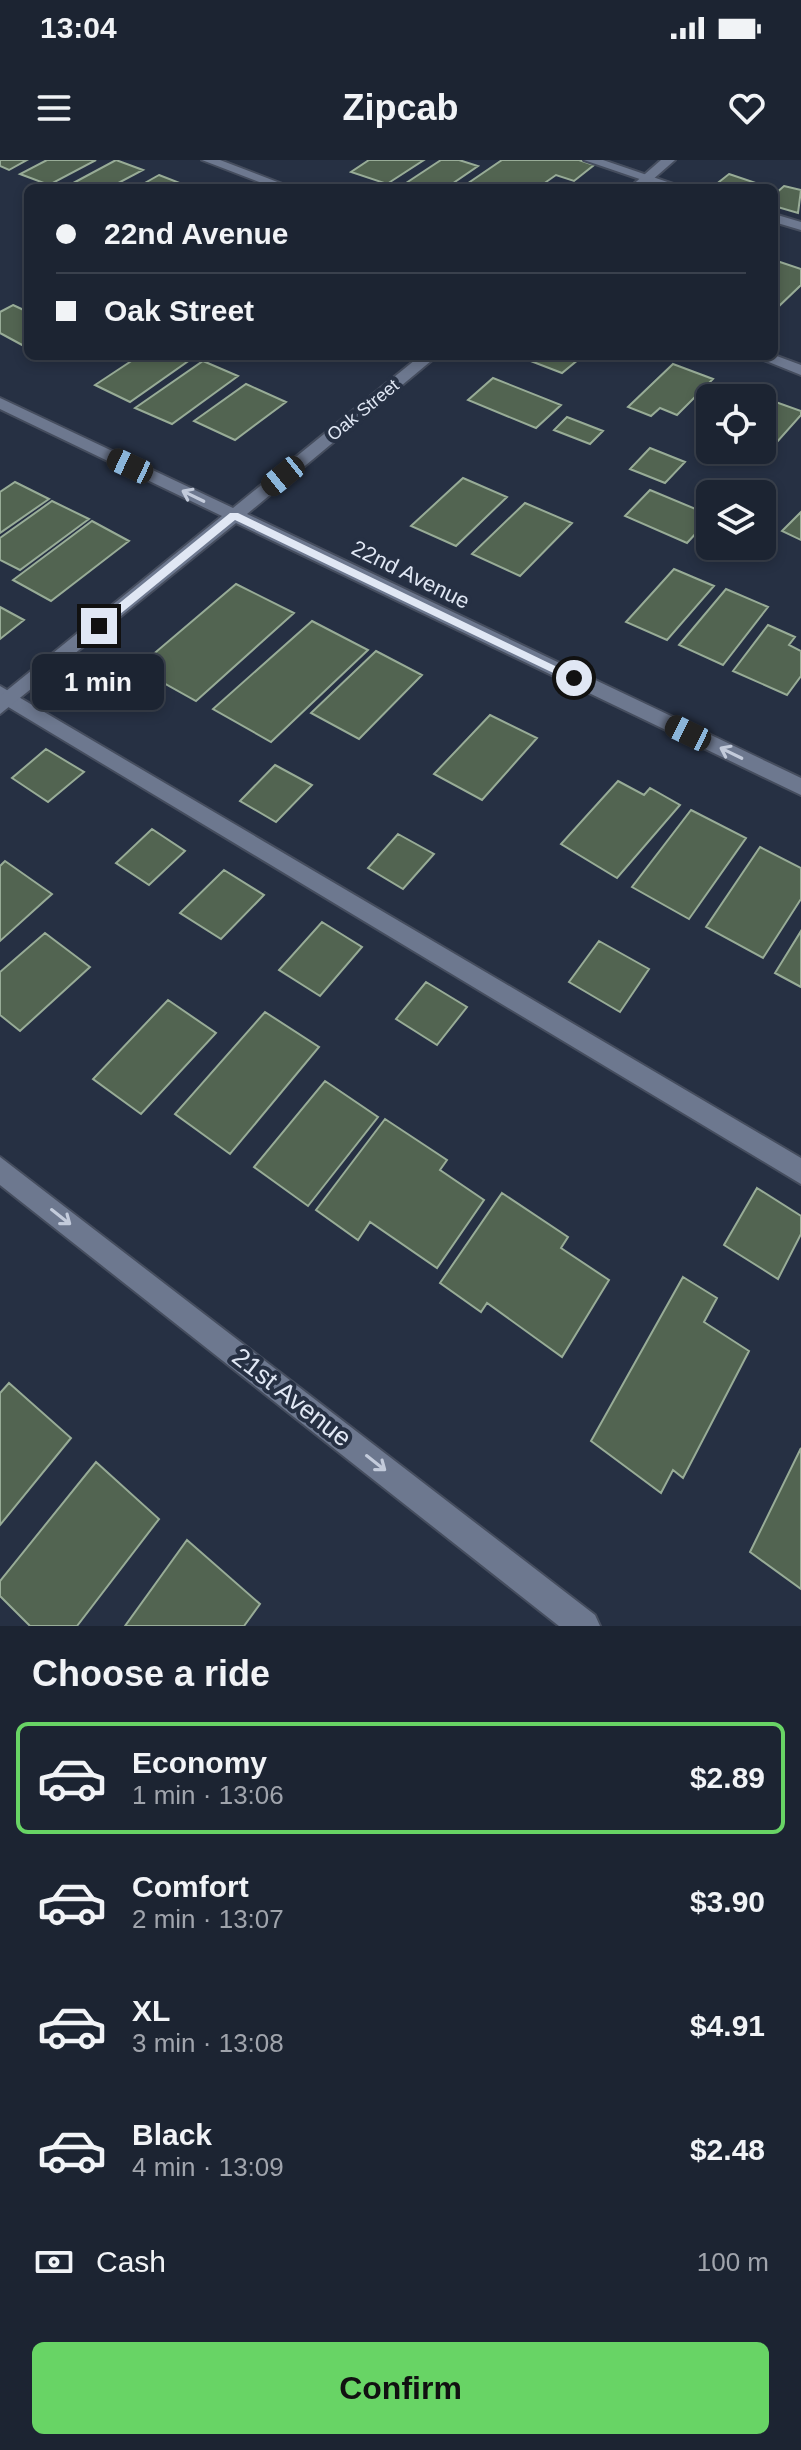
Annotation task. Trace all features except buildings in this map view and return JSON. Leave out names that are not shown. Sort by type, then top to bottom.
[{"type":"street","points":[[208,160],[276,184]]},
{"type":"street","points":[[590,160],[666,184]]},
{"type":"street","points":[[640,184],[669,160]]},
{"type":"street","points":[[778,219],[801,226]]},
{"type":"street","name":"Oak Street","points":[[3,700],[424,360]]},
{"type":"street","points":[[773,360],[801,370]]},
{"type":"street","name":"22nd Avenue","points":[[0,403],[801,787]]},
{"type":"street","points":[[3,700],[801,1172]]},
{"type":"street","name":"21st Avenue","points":[[0,1169],[584,1626]]},
{"type":"route","points":[[99,626],[234,515],[574,678]]}]
